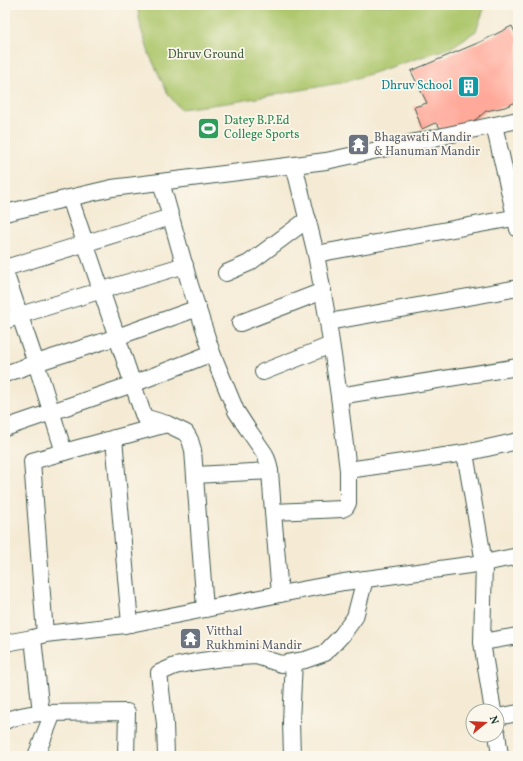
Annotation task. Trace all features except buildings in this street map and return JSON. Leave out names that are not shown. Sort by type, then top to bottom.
[{"type":"street","points":[[5,213],[112,188],[326,161],[518,120]]},
{"type":"street","points":[[316,254],[517,221],[494,125]]},
{"type":"street","points":[[273,512],[342,509],[346,507],[348,503],[348,470],[328,322],[316,254],[294,165]]},
{"type":"street","points":[[161,182],[212,353],[236,411],[265,454],[270,471],[280,594]]},
{"type":"street","points":[[70,198],[144,417],[167,424],[186,433],[190,440],[193,450],[205,609]]},
{"type":"street","points":[[5,268],[171,217]]},
{"type":"street","points":[[226,273],[249,262],[308,219]]},
{"type":"street","points":[[12,318],[185,265]]},
{"type":"street","points":[[5,272],[12,318],[36,363],[64,452]]},
{"type":"street","points":[[328,322],[518,288]]},
{"type":"street","points":[[240,323],[323,292]]},
{"type":"street","points":[[5,374],[117,337],[198,308]]},
{"type":"street","points":[[263,372],[331,345]]},
{"type":"street","points":[[5,428],[133,384],[212,353]]},
{"type":"street","points":[[339,396],[518,367]]},
{"type":"street","points":[[36,756],[47,713],[39,636],[32,461],[167,424]]},
{"type":"street","points":[[114,438],[130,624]]},
{"type":"street","points":[[348,470],[465,453],[518,441]]},
{"type":"street","points":[[465,453],[484,563],[482,642],[492,703]]},
{"type":"street","points":[[195,476],[270,471]]},
{"type":"street","points":[[5,643],[39,636],[130,624],[280,594],[365,579],[484,563],[518,556]]},
{"type":"street","points":[[166,756],[165,724],[159,673],[175,666],[223,658],[256,656],[281,664],[305,660],[325,653],[342,635],[355,617],[365,579]]},
{"type":"street","points":[[482,642],[518,636]]},
{"type":"street","points":[[292,756],[291,721],[294,662]]},
{"type":"street","points":[[5,721],[10,718],[29,714],[127,712],[126,756]]},
{"type":"street","points":[[505,715],[518,713]]},
{"type":"street","points":[[498,743],[500,756]]},
{"type":"green space","name":"Dhruv Ground","points":[[137,5],[485,5],[476,31],[452,47],[345,82],[234,102],[180,109],[168,94],[150,56],[141,29]]},
{"type":"place","name":"Dhruv School","points":[[468,86]]},
{"type":"place","name":"Datey B.P.Ed College Sports","points":[[209,128]]},
{"type":"place","name":"Bhagawati Mandir & Hanuman Mandir","points":[[359,145]]},
{"type":"place","name":"Vitthal Rukhmini Mandir","points":[[190,639]]}]
